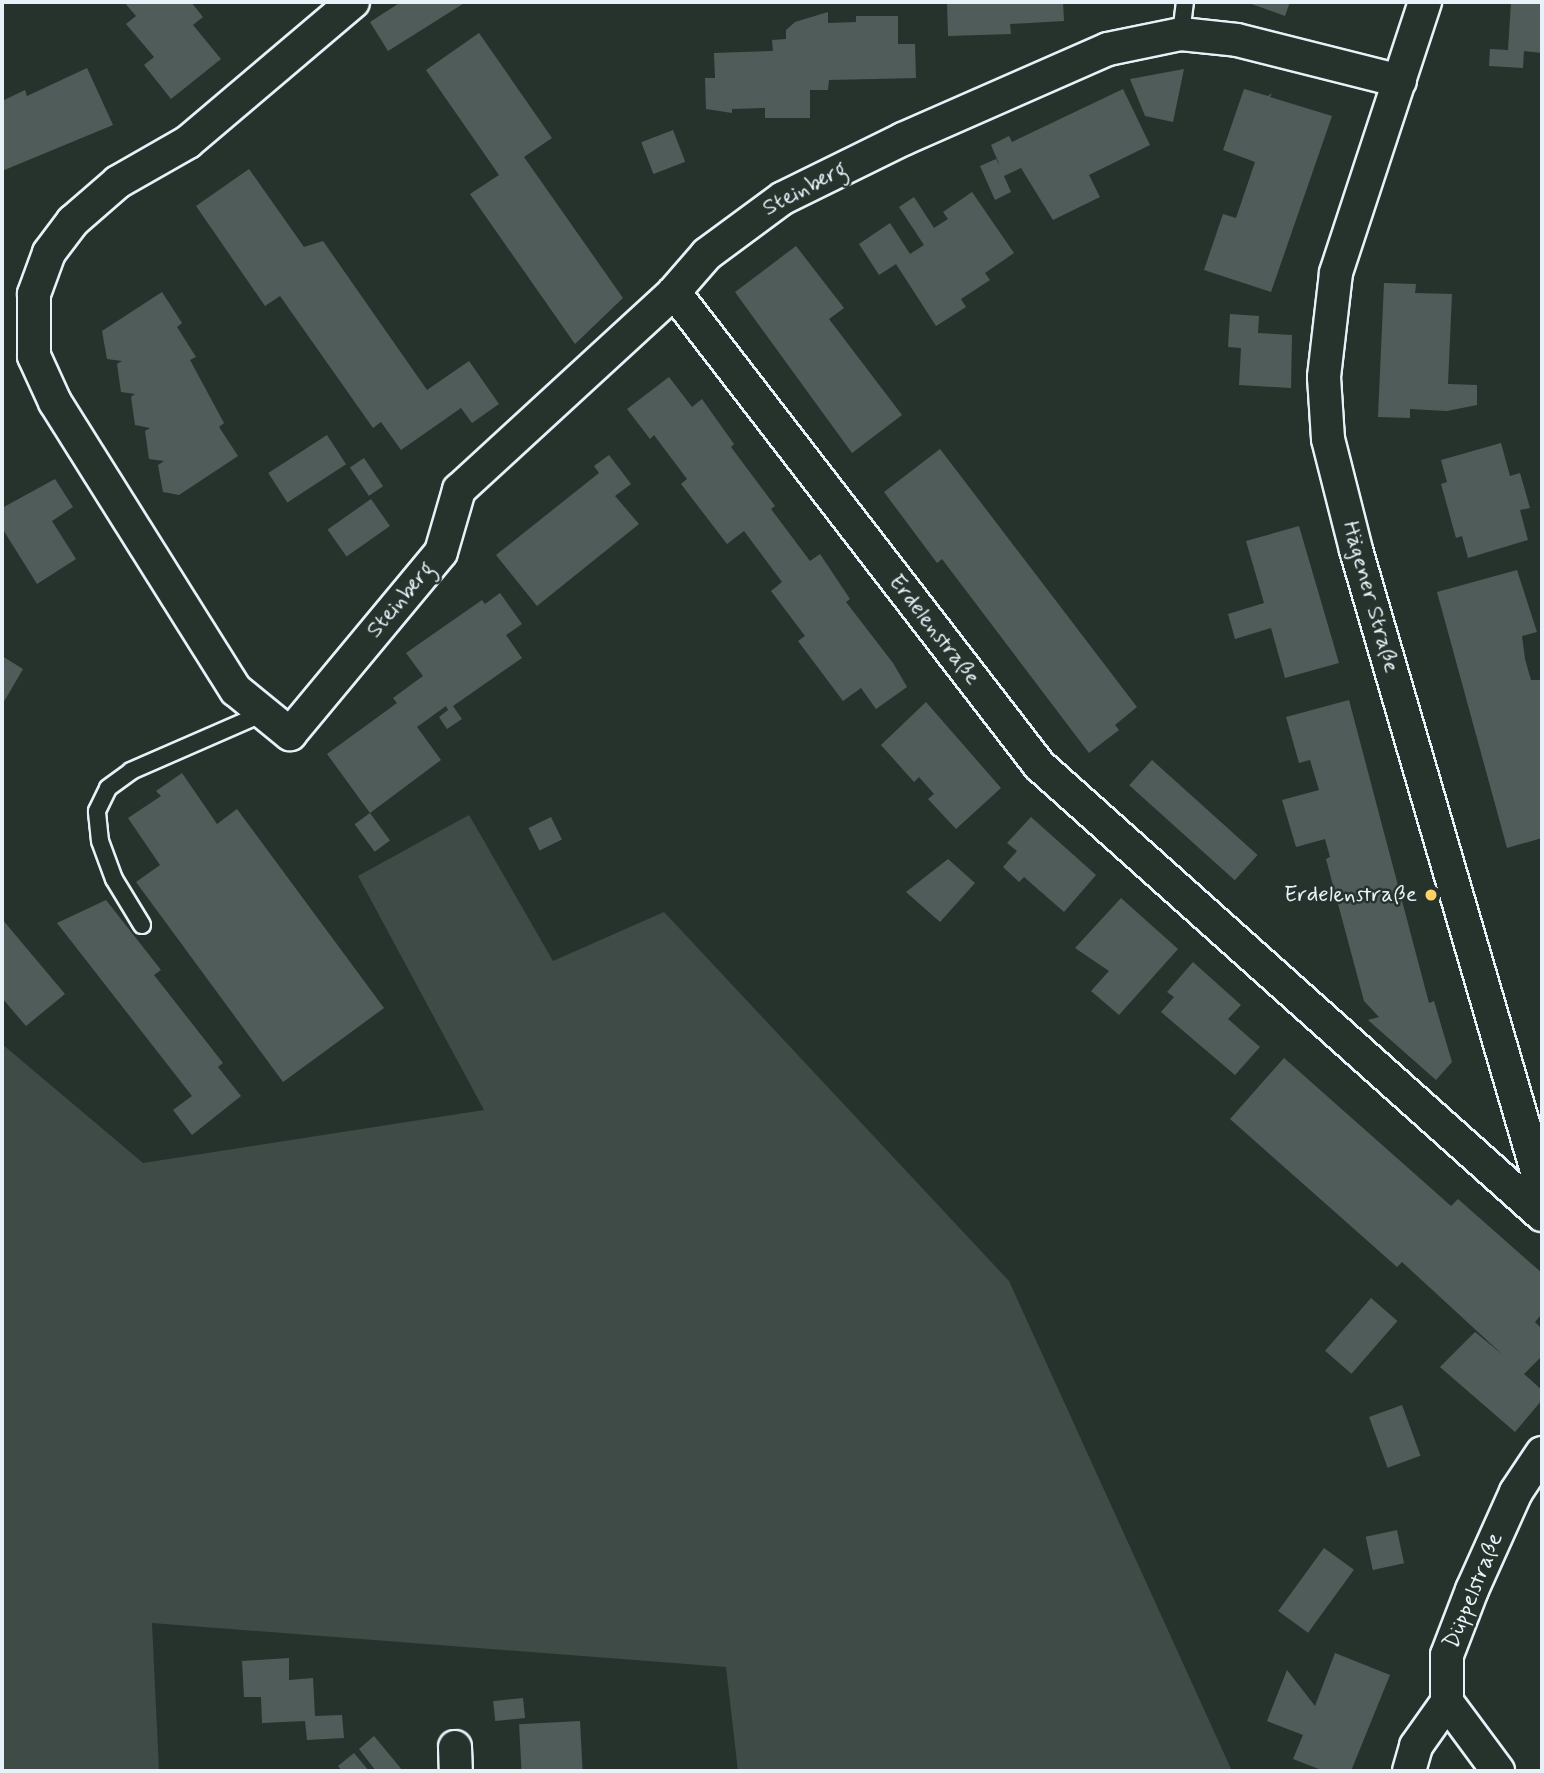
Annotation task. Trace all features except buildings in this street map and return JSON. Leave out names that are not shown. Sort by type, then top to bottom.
[{"type":"street","name":"Steinberg","points":[[354,2],[188,142],[118,182],[73,221],[49,253],[34,294],[34,356],[55,402],[236,690],[290,734],[441,552],[459,490],[674,292],[707,254],[783,198],[903,139],[1108,49],[1181,34],[1237,40],[1400,81]]},
{"type":"street","name":"Hägener Straße","points":[[1425,2],[1336,273],[1324,377],[1328,439],[1356,550],[1542,1188]]},
{"type":"street","name":"Erdelenstraße","points":[[674,292],[1039,765],[1542,1215]]},
{"type":"street","name":"Düppelstraße","points":[[1447,1702],[1447,1655],[1472,1590],[1516,1492],[1542,1453]]},
{"type":"street","points":[[1409,1771],[1416,1746],[1447,1702],[1497,1771]]},
{"type":"lane","points":[[1181,34],[1185,2]]},
{"type":"lane","points":[[142,925],[114,879],[100,841],[97,811],[108,788],[131,771],[264,713]]},
{"type":"shaded area","points":[[469,815],[553,961],[664,912],[1009,1281],[1232,1771],[738,1771],[726,1667],[152,1623],[159,1771],[2,1771],[2,1044],[143,1163],[484,1110],[358,876]]},
{"type":"place","name":"Erdelenstraße","points":[[1431,895]]}]
